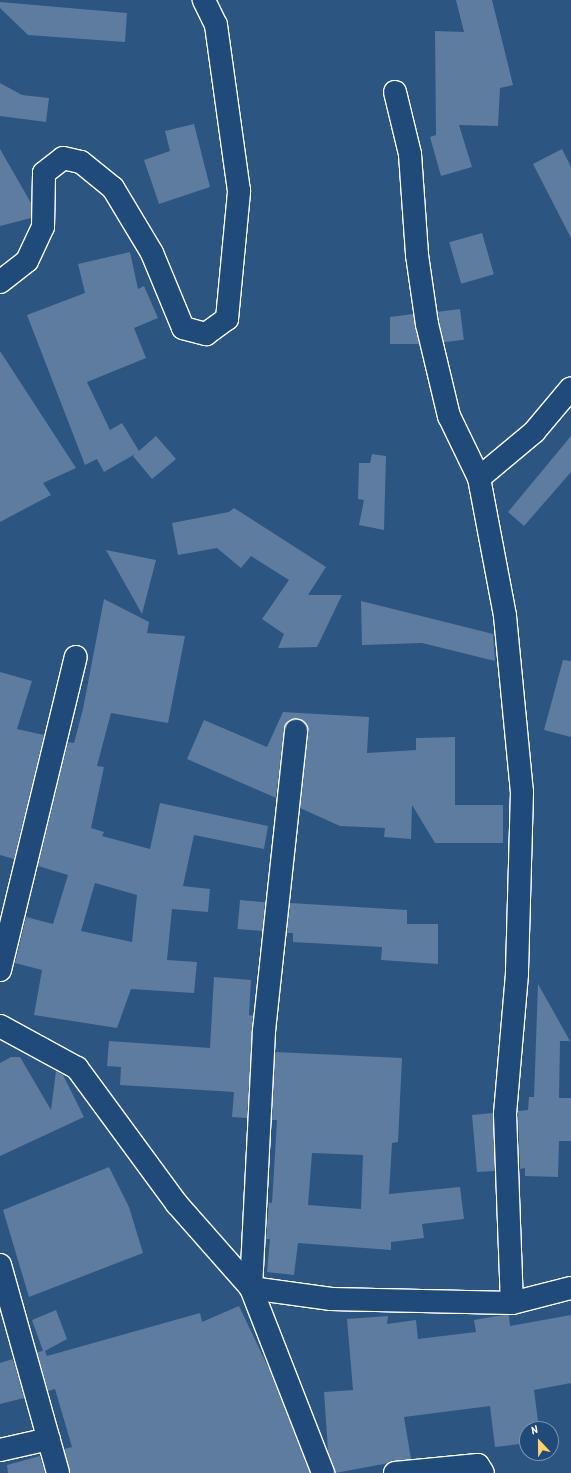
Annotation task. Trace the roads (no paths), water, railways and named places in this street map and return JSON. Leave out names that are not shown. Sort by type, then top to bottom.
[{"type":"street","points":[[0,282],[26,261],[43,227],[44,173],[63,158],[81,162],[113,188],[152,253],[183,328],[206,334],[226,319],[239,191],[216,25],[204,0]]},
{"type":"street","points":[[395,92],[410,154],[417,255],[427,324],[449,416],[480,478],[505,616],[522,792],[517,974],[505,1114],[512,1303]]},
{"type":"street","points":[[480,478],[534,432],[571,388]]},
{"type":"street","points":[[0,970],[76,657]]},
{"type":"street","points":[[251,1288],[264,1031],[296,731]]},
{"type":"street","points":[[0,1026],[77,1068],[177,1204],[251,1288],[323,1473]]},
{"type":"street","points":[[0,1265],[58,1473]]},
{"type":"street","points":[[251,1288],[331,1299],[512,1303],[571,1288]]},
{"type":"street","points":[[0,1450],[49,1439]]},
{"type":"street","points":[[395,1473],[478,1465],[483,1473]]}]
